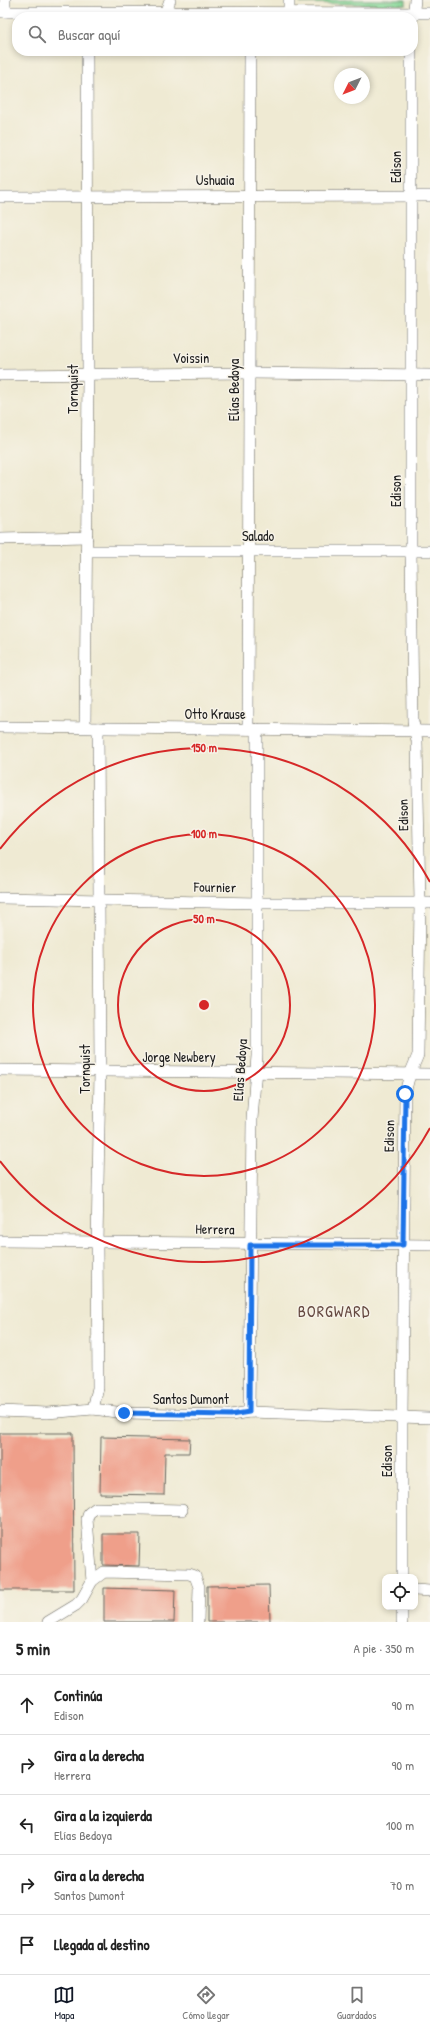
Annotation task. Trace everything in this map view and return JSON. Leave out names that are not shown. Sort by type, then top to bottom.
[{"type":"street","points":[[3,12],[5,0]]},
{"type":"street","points":[[166,11],[170,0]]},
{"type":"street","points":[[289,0],[289,12]]},
{"type":"street","points":[[413,12],[415,0]]},
{"type":"street","points":[[146,12],[187,12]]},
{"type":"street","points":[[418,14],[430,13]]},
{"type":"street","name":"Tornquist","points":[[85,727],[88,374],[87,56]]},
{"type":"street","name":"Elías Bedoya","points":[[249,1412],[252,1119],[258,1056],[258,903],[252,729],[249,551],[250,373],[248,195],[250,56]]},
{"type":"street","name":"Edison","points":[[402,1574],[405,1094],[419,1048],[425,903],[417,741],[415,731],[411,551],[411,56]]},
{"type":"street","name":"Ushuaia","points":[[0,196],[430,196]]},
{"type":"street","name":"Voissin","points":[[0,375],[250,373],[430,375]]},
{"type":"street","points":[[0,539],[87,538]]},
{"type":"street","name":"Salado","points":[[86,551],[430,551]]},
{"type":"street","name":"Otto Krause","points":[[0,727],[430,731]]},
{"type":"street","name":"Tornquist","points":[[93,1409],[98,1388],[97,1242],[100,1071],[98,728]]},
{"type":"street","name":"Fournier","points":[[0,898],[258,903],[425,903]]},
{"type":"street","name":"Jorge Newbery","points":[[0,1070],[430,1074]]},
{"type":"street","name":"Herrera","points":[[0,1241],[250,1245],[430,1245]]},
{"type":"street","name":"Santos Dumont","points":[[0,1411],[47,1413],[93,1409],[138,1414],[231,1415],[249,1412],[430,1418]]},
{"type":"street","points":[[92,1581],[87,1519],[92,1510],[96,1508],[182,1510]]},
{"type":"street","points":[[48,1622],[76,1605],[82,1599],[92,1581],[104,1572],[189,1574],[195,1576],[199,1587],[198,1622]]},
{"type":"street","points":[[418,1590],[430,1591]]},
{"type":"street","points":[[402,1610],[402,1622]]},
{"type":"green space","points":[[300,0],[406,0],[406,5],[300,3]]},
{"type":"building","points":[[0,1433],[73,1433],[74,1590],[0,1590]]},
{"type":"building","points":[[101,1437],[190,1439],[189,1453],[165,1453],[164,1495],[100,1494]]},
{"type":"building","points":[[103,1534],[140,1534],[139,1566],[103,1565]]},
{"type":"building","points":[[269,1585],[270,1622],[207,1622],[207,1586]]},
{"type":"building","points":[[104,1588],[175,1590],[174,1622],[104,1622]]},
{"type":"district","name":"BORGWARD","points":[[334,1311]]},
{"type":"route","points":[[124,1413],[231,1415],[249,1412],[250,1245],[403,1245],[405,1094]]}]
